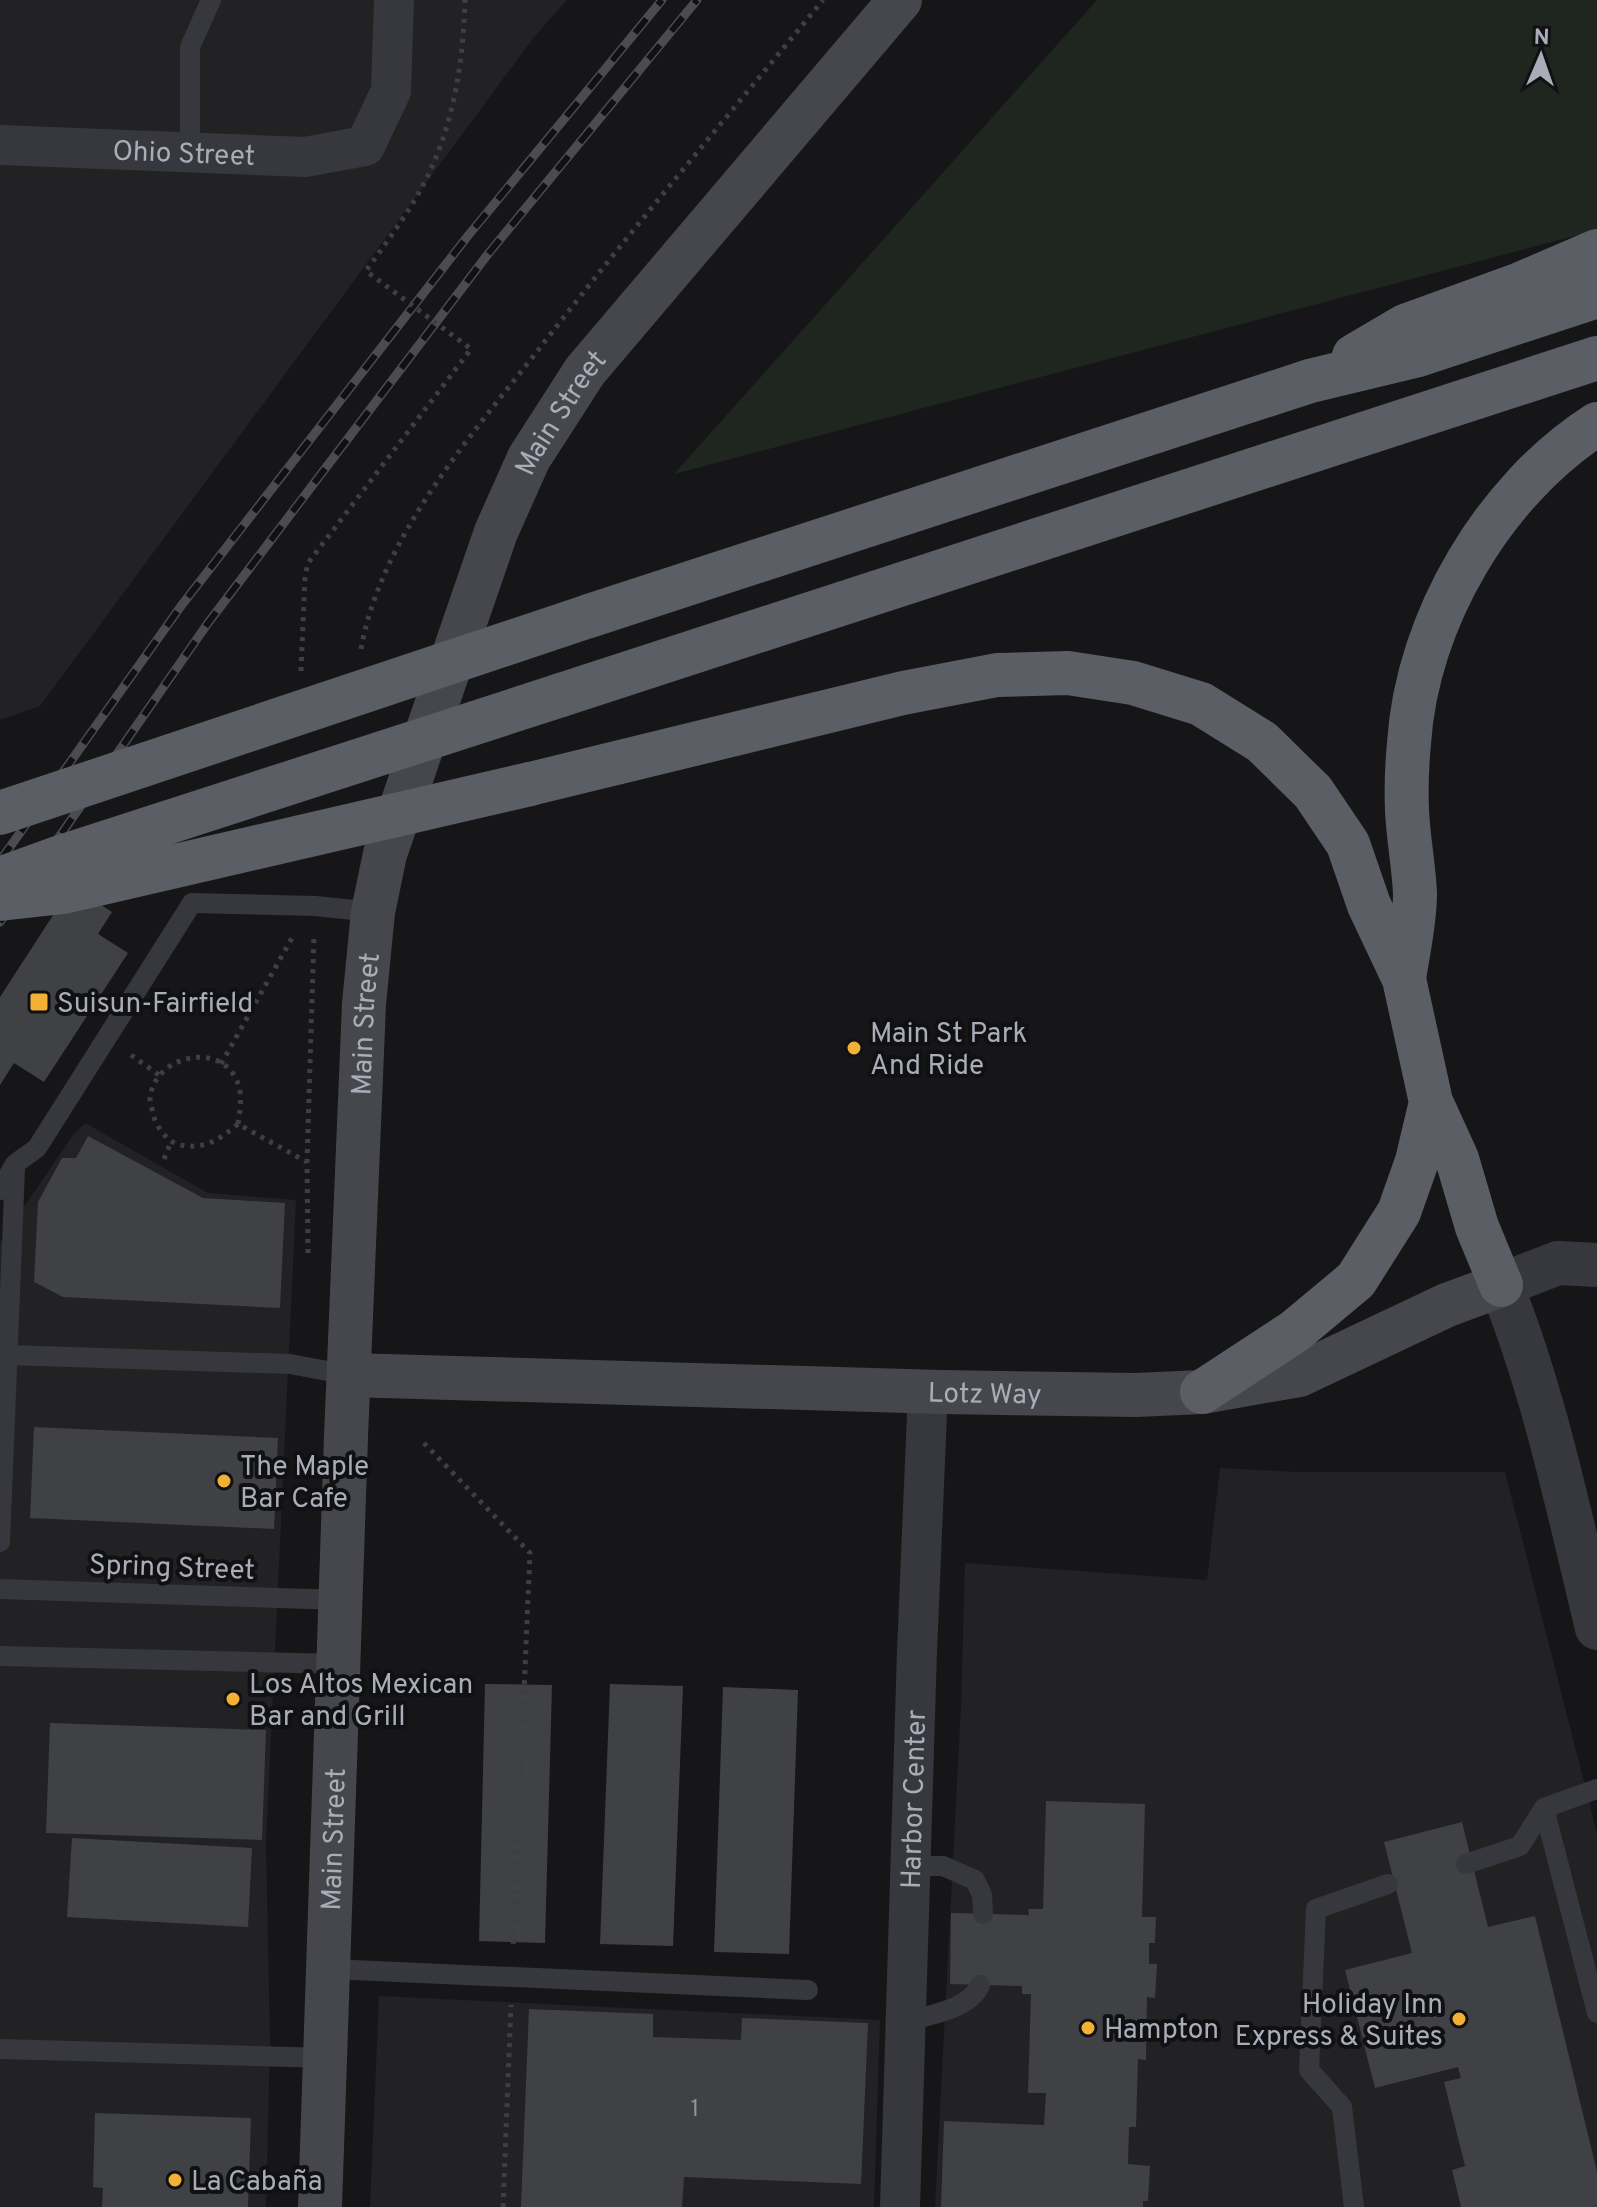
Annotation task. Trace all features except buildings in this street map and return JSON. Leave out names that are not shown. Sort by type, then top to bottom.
[{"type":"highway","points":[[1310,381],[1405,326],[1518,285],[1597,251]]},
{"type":"highway","points":[[0,813],[589,616],[1310,381],[1418,355],[1597,296]]},
{"type":"highway","points":[[0,879],[1597,358]]},
{"type":"highway","points":[[1404,979],[1415,896],[1407,809],[1409,739],[1422,667],[1443,608],[1478,544],[1524,483],[1573,439],[1597,424]]},
{"type":"highway","points":[[0,899],[63,892],[530,784],[903,693],[997,675],[1068,673],[1133,683],[1201,704],[1262,742],[1313,792],[1348,844],[1369,905],[1404,979],[1431,1102],[1457,1159],[1477,1227],[1501,1285]]},
{"type":"highway","points":[[1202,1392],[1295,1331],[1356,1280],[1399,1212],[1417,1161],[1431,1102]]},
{"type":"main road","name":"Main Street","points":[[320,2207],[364,1004],[373,912],[385,854],[496,532],[529,458],[585,371],[900,0]]},
{"type":"main road","name":"Lotz Way","points":[[349,1375],[928,1391],[1136,1395],[1202,1392],[1299,1375],[1447,1305],[1501,1285]]},
{"type":"street","name":"Ohio Street","points":[[0,145],[305,157],[365,146],[391,91],[394,0]]},
{"type":"street","name":"Lotz Way","points":[[1501,1285],[1558,1263],[1597,1265]]},
{"type":"street","points":[[1501,1285],[1525,1349],[1597,1628]]},
{"type":"street","name":"Harbor Center","points":[[900,2207],[928,1391]]},
{"type":"lane","points":[[190,153],[190,47],[211,0]]},
{"type":"lane","points":[[0,1190],[8,1162],[37,1148],[192,903],[315,906],[373,912]]},
{"type":"lane","points":[[0,1542],[8,1355],[8,1162]]},
{"type":"lane","points":[[8,1355],[290,1364],[349,1375]]},
{"type":"lane","name":"Spring Street","points":[[0,1589],[342,1600]]},
{"type":"lane","points":[[0,1656],[340,1664]]},
{"type":"lane","points":[[1466,1864],[1520,1846],[1544,1808],[1597,1789]]},
{"type":"lane","points":[[1544,1808],[1597,2013]]},
{"type":"lane","points":[[910,1866],[943,1866],[975,1880],[982,1895],[983,1914]]},
{"type":"lane","points":[[1354,2207],[1342,2107],[1309,2070],[1316,1909],[1388,1884]]},
{"type":"lane","points":[[330,1969],[808,1990]]},
{"type":"lane","points":[[906,2022],[960,2005],[976,1995],[980,1985]]},
{"type":"lane","points":[[0,2049],[326,2058]]},
{"type":"path","points":[[300,687],[308,563],[471,349],[366,271],[420,189],[441,146],[455,98],[465,0]]},
{"type":"path","points":[[309,1266],[307,1162],[315,906]]},
{"type":"path","points":[[276,937],[314,939]]},
{"type":"path","points":[[221,1064],[292,938]]},
{"type":"path","points":[[212,1058],[226,1067],[237,1081],[241,1102],[238,1124],[216,1142],[192,1148],[171,1142],[155,1121],[150,1098],[159,1075],[176,1061],[212,1058]]},
{"type":"path","points":[[238,1124],[307,1162]]},
{"type":"path","points":[[164,1159],[171,1142]]},
{"type":"path","points":[[424,1443],[530,1553],[503,2207]]},
{"type":"shaded area","points":[[0,0],[567,0],[534,37],[40,706],[0,720]]},
{"type":"shaded area","points":[[1097,0],[1597,0],[1597,230],[674,474]]},
{"type":"shaded area","points":[[85,1123],[208,1193],[296,1200],[266,1843],[270,2041],[266,2207],[0,2207],[0,1242],[73,1135]]},
{"type":"shaded area","points":[[1220,1468],[1297,1472],[1505,1472],[1597,1833],[1597,2207],[935,2207],[961,1706],[965,1563],[1207,1580]]},
{"type":"shaded area","points":[[379,1996],[880,2020],[874,2207],[370,2207]]},
{"type":"railway","points":[[0,861],[181,606],[467,237],[662,0]]},
{"type":"railway","points":[[0,922],[208,623],[488,254],[697,0]]},
{"type":"place","name":"Suisun-Fairfield","points":[[39,1002]]},
{"type":"place","name":"Main St Park And Ride","points":[[854,1048]]},
{"type":"place","name":"The Maple Bar Cafe","points":[[224,1481]]},
{"type":"place","name":"Los Altos Mexican Bar and Grill","points":[[233,1699]]},
{"type":"place","name":"Holiday Inn Express & Suites","points":[[1459,2019]]},
{"type":"place","name":"Hampton","points":[[1088,2028]]},
{"type":"place","name":"La Cabaña","points":[[175,2180]]}]
